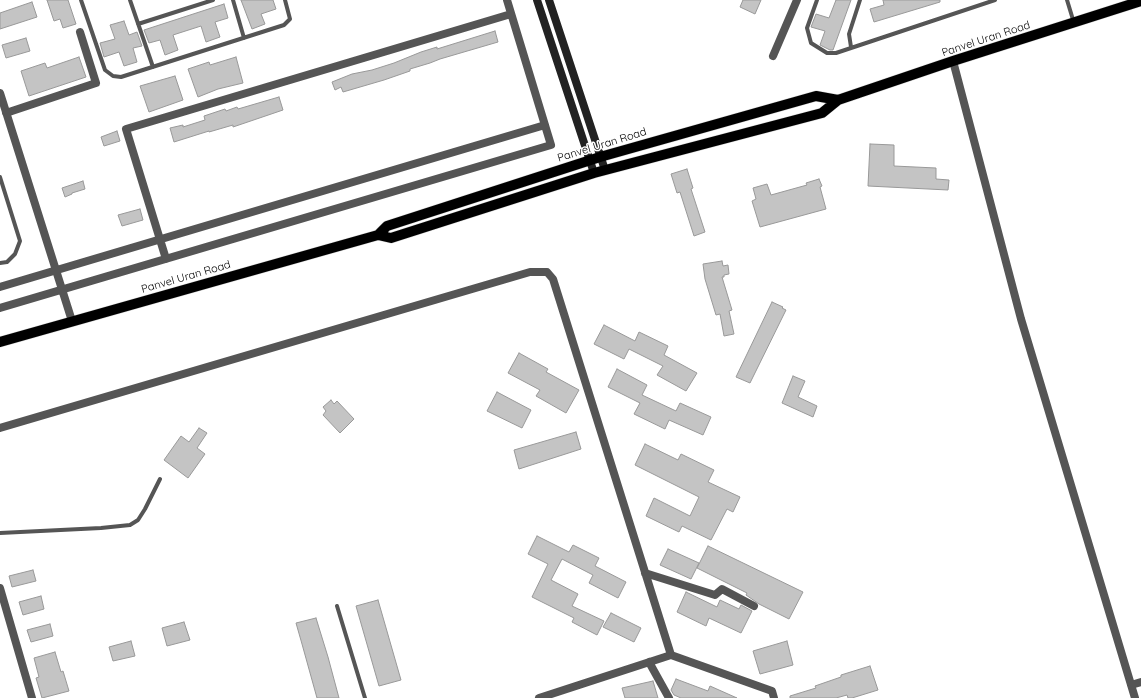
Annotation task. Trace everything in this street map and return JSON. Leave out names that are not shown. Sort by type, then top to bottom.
[{"type":"main road","points":[[536,0],[594,173]]},
{"type":"main road","points":[[549,0],[605,170]]},
{"type":"main road","name":"Panvel Uran Road","points":[[0,342],[378,235],[391,238],[594,173],[822,113],[838,100],[953,61],[1141,2]]},
{"type":"main road","name":"Panvel Uran Road","points":[[378,235],[387,226],[589,161],[816,96],[838,100]]},
{"type":"street","points":[[0,308],[551,145],[507,0]]},
{"type":"street","points":[[773,56],[797,0]]},
{"type":"street","points":[[166,259],[126,129],[511,14]]},
{"type":"street","points":[[6,113],[96,83],[80,32]]},
{"type":"street","points":[[953,61],[1021,319],[1135,698]]},
{"type":"street","points":[[0,93],[72,321]]},
{"type":"street","points":[[0,287],[545,125]]},
{"type":"street","points":[[0,428],[530,272],[547,272],[553,279],[671,655]]},
{"type":"street","points":[[645,573],[715,595],[722,589],[754,606]]},
{"type":"street","points":[[0,588],[32,698]]},
{"type":"street","points":[[539,698],[671,655],[772,691],[774,698]]},
{"type":"street","points":[[649,662],[669,698]]},
{"type":"street","points":[[1131,685],[1141,682]]},
{"type":"lane","points":[[81,0],[105,70],[113,76],[120,77],[284,25],[290,19],[285,0]]},
{"type":"lane","points":[[130,0],[153,67]]},
{"type":"lane","points":[[138,24],[213,0]]},
{"type":"lane","points":[[233,0],[244,38]]},
{"type":"lane","points":[[817,0],[807,28],[811,43],[827,52],[836,53],[995,0]]},
{"type":"lane","points":[[851,48],[849,34],[860,0]]},
{"type":"lane","points":[[1067,0],[1074,23]]},
{"type":"lane","points":[[0,177],[20,241],[15,254],[7,262],[0,263]]},
{"type":"lane","points":[[0,533],[101,528],[130,525],[138,520],[160,479]]},
{"type":"lane","points":[[337,606],[365,698]]},
{"type":"building","points":[[47,0],[68,0],[76,24],[63,28],[60,19],[54,21]]},
{"type":"building","points":[[241,0],[273,0],[276,9],[261,14],[265,24],[252,29]]},
{"type":"building","points":[[743,0],[761,0],[755,14],[740,7]]},
{"type":"building","points":[[836,0],[851,0],[833,50],[830,50],[820,45],[825,31],[811,27],[816,14],[829,18]]},
{"type":"building","points":[[883,0],[940,0],[940,2],[874,22],[870,9],[884,5]]},
{"type":"building","points":[[32,2],[37,17],[0,29],[0,13]]},
{"type":"building","points":[[224,4],[228,18],[215,22],[220,37],[206,42],[201,26],[173,35],[178,50],[165,55],[160,40],[149,43],[144,30]]},
{"type":"building","points":[[124,21],[129,35],[137,32],[142,46],[133,48],[137,62],[124,66],[119,52],[104,57],[100,43],[115,39],[110,25]]},
{"type":"building","points":[[495,31],[498,42],[410,69],[410,71],[384,80],[343,92],[341,87],[335,90],[332,82],[352,74],[394,63],[421,52],[437,47],[437,49]]},
{"type":"building","points":[[26,38],[30,51],[6,58],[2,45]]},
{"type":"building","points":[[79,57],[86,77],[29,96],[21,71],[45,63],[47,68]]},
{"type":"building","points":[[236,57],[243,83],[218,89],[198,97],[188,69],[209,62],[210,65]]},
{"type":"building","points":[[175,76],[183,100],[149,112],[140,86]]},
{"type":"building","points":[[279,97],[283,110],[233,127],[233,125],[209,131],[174,142],[170,128],[183,125],[183,127],[205,120],[204,116],[225,109],[226,111],[237,107],[238,109]]},
{"type":"building","points":[[117,131],[120,141],[104,146],[101,137]]},
{"type":"building","points":[[870,144],[894,145],[894,166],[936,168],[936,179],[949,180],[948,190],[868,186]]},
{"type":"building","points":[[687,169],[693,188],[691,189],[705,232],[694,236],[680,192],[677,193],[671,174]]},
{"type":"building","points":[[819,179],[822,186],[820,187],[826,209],[760,227],[752,201],[756,199],[753,188],[767,184],[771,195],[807,185],[806,183]]},
{"type":"building","points":[[83,181],[85,189],[65,197],[62,188]]},
{"type":"building","points":[[140,209],[143,220],[122,226],[118,215]]},
{"type":"building","points":[[722,261],[723,266],[728,265],[729,274],[722,277],[732,310],[729,311],[734,334],[724,336],[720,314],[716,315],[705,279],[703,264]]},
{"type":"building","points":[[772,302],[786,310],[750,383],[736,377]]},
{"type":"building","points":[[604,325],[635,341],[639,332],[668,346],[664,355],[697,373],[686,391],[657,375],[663,366],[629,349],[624,359],[594,344]]},
{"type":"building","points":[[519,353],[548,369],[546,372],[579,390],[566,413],[536,396],[540,390],[508,373]]},
{"type":"building","points":[[617,369],[647,385],[642,395],[676,411],[680,403],[711,417],[703,435],[669,420],[665,429],[634,414],[640,403],[608,387]]},
{"type":"building","points":[[793,376],[805,381],[798,397],[817,406],[813,417],[782,403]]},
{"type":"building","points":[[497,392],[531,410],[522,428],[487,411]]},
{"type":"building","points":[[331,400],[334,404],[337,401],[354,419],[340,433],[323,415],[326,411],[323,407]]},
{"type":"building","points":[[199,428],[207,433],[197,448],[205,454],[188,478],[164,460],[181,436],[189,442]]},
{"type":"building","points":[[576,432],[581,449],[519,469],[514,450]]},
{"type":"building","points":[[645,444],[678,460],[681,454],[714,470],[708,482],[740,497],[733,512],[727,509],[711,540],[682,526],[679,532],[646,516],[654,498],[690,516],[699,497],[635,465]]},
{"type":"building","points":[[537,536],[569,552],[573,545],[599,558],[595,566],[626,582],[618,598],[589,583],[593,575],[562,559],[551,580],[578,594],[572,606],[604,621],[597,635],[572,622],[574,618],[532,597],[548,564],[528,554]]},
{"type":"building","points":[[708,546],[803,592],[789,619],[759,604],[746,595],[747,593],[697,568]]},
{"type":"building","points":[[668,549],[699,563],[691,579],[660,565]]},
{"type":"building","points":[[33,570],[36,581],[12,587],[9,576]]},
{"type":"building","points":[[686,592],[717,607],[720,600],[739,609],[741,605],[752,611],[741,633],[709,618],[706,626],[677,612]]},
{"type":"building","points":[[41,596],[44,609],[23,615],[19,602]]},
{"type":"building","points":[[378,600],[401,680],[379,686],[356,606]]},
{"type":"building","points":[[611,613],[641,628],[634,642],[603,627]]},
{"type":"building","points":[[316,618],[339,698],[317,698],[296,623]]},
{"type":"building","points":[[184,622],[190,640],[167,646],[162,628]]},
{"type":"building","points":[[50,624],[53,636],[31,642],[27,630]]},
{"type":"building","points":[[131,641],[135,656],[113,661],[109,647]]},
{"type":"building","points":[[787,641],[793,665],[760,674],[753,651]]},
{"type":"building","points":[[55,652],[69,691],[42,698],[36,678],[39,677],[34,658]]},
{"type":"building","points":[[870,666],[878,690],[852,698],[848,698],[847,695],[836,698],[790,698],[790,696],[816,688],[815,686],[841,677],[841,675]]},
{"type":"building","points":[[676,679],[708,691],[710,686],[737,698],[681,698],[674,695],[671,690]]},
{"type":"building","points":[[653,681],[658,698],[625,698],[622,688]]}]
